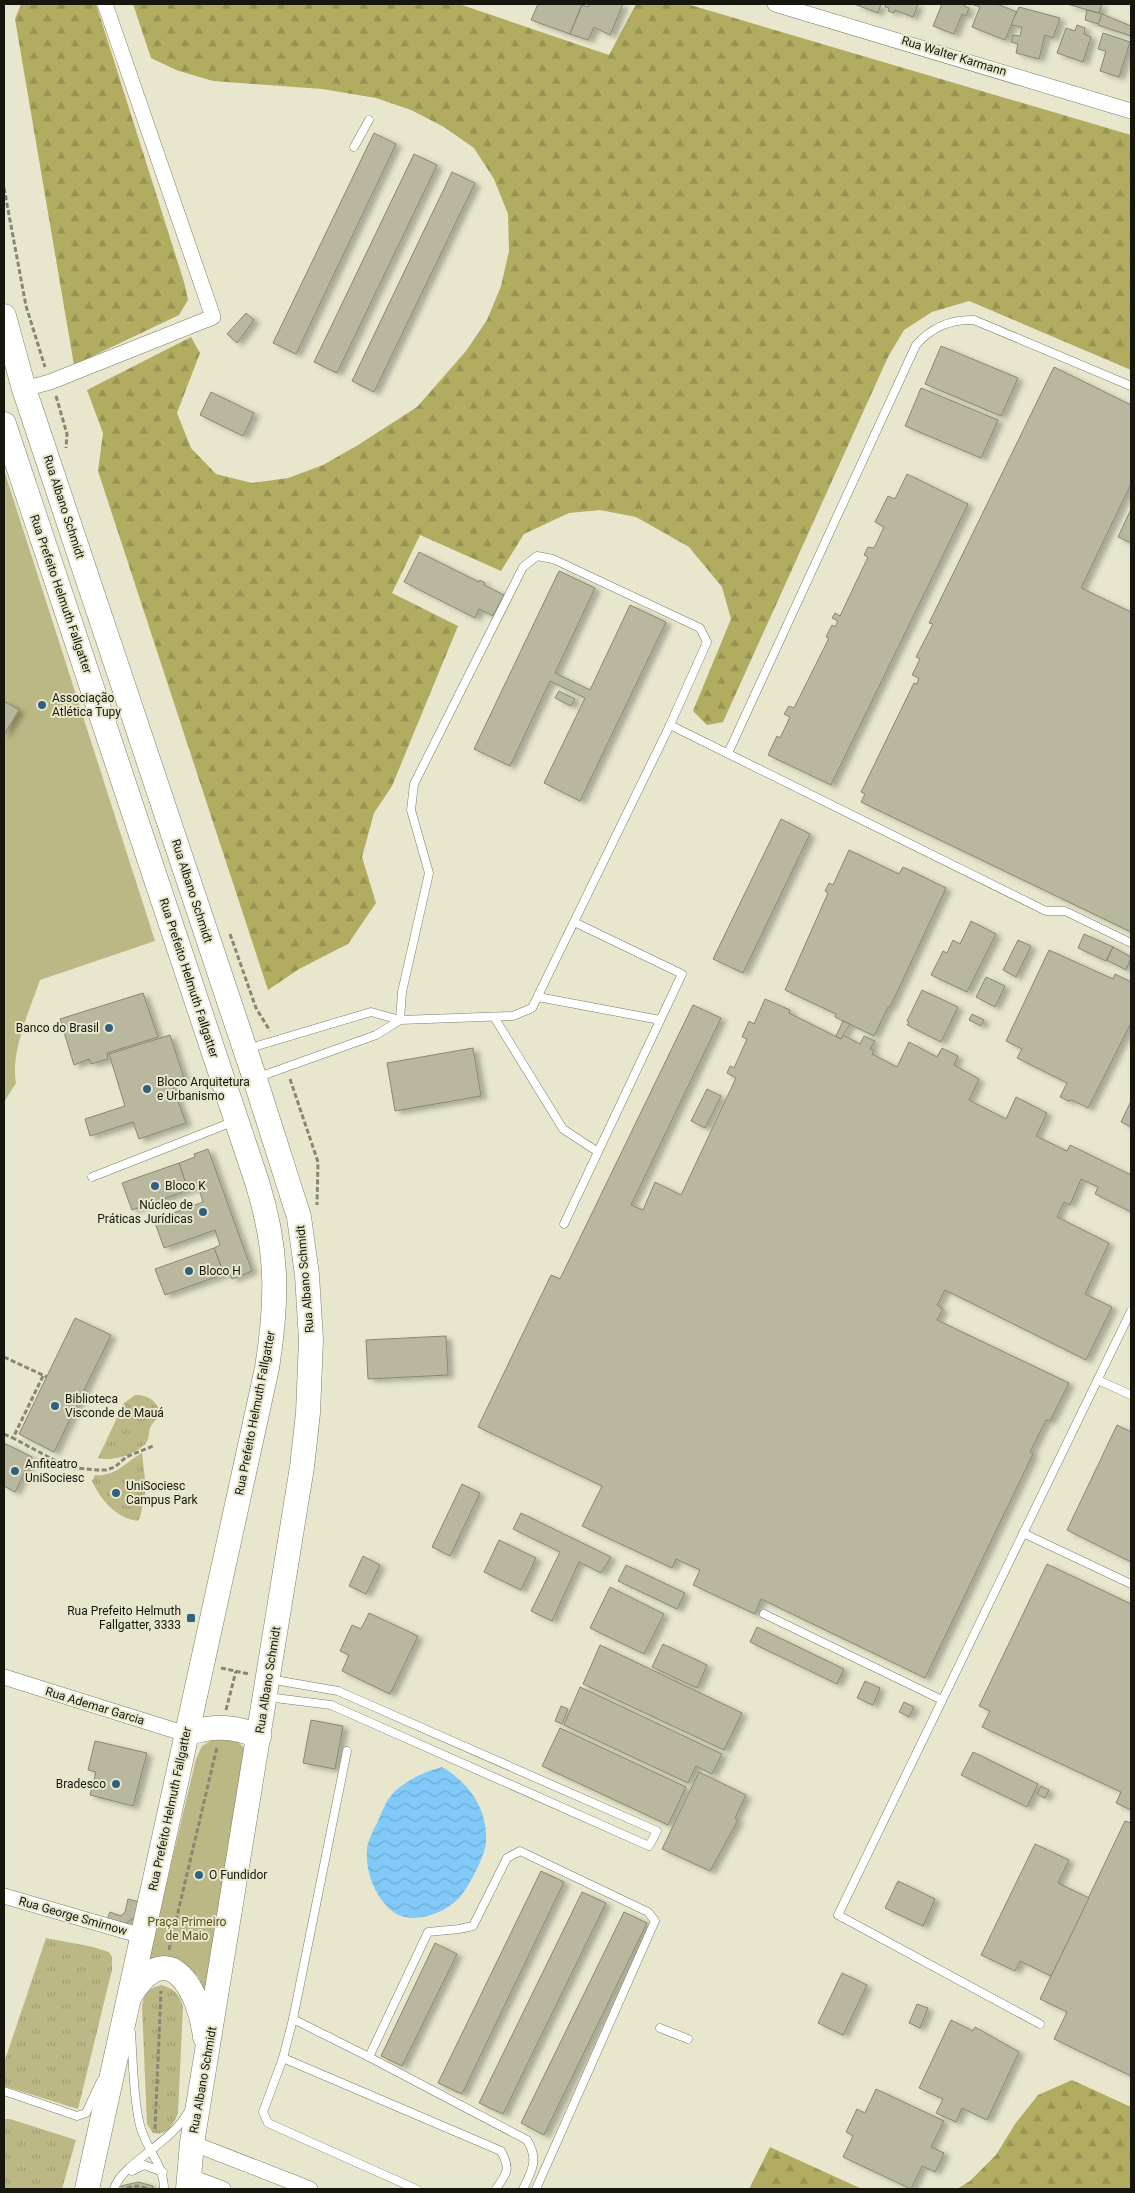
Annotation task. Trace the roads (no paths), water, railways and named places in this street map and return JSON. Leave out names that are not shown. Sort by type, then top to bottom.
[{"type":"main road","name":"Rua Albano Schmidt","points":[[4,316],[24,389],[255,1079],[299,1217],[306,1259],[311,1340],[311,1374],[306,1436],[259,1737],[192,2143],[188,2182]]},
{"type":"main road","name":"Rua Prefeito Helmuth Fallgatter","points":[[4,424],[237,1120],[268,1219],[275,1278],[275,1307],[267,1368],[87,2189]]},
{"type":"main road","points":[[186,1734],[222,1727],[245,1731],[259,1737]]},
{"type":"main road","points":[[129,1998],[136,1985],[150,1973],[165,1969],[175,1971],[195,1994],[203,2018],[206,2063]]},
{"type":"street","points":[[24,389],[50,382],[213,317],[105,4]]},
{"type":"street","name":"Rua Walter Karmann","points":[[775,4],[1131,111]]},
{"type":"street","name":"Rua Ademar Garcia","points":[[4,1677],[186,1734]]},
{"type":"street","name":"Rua George Smirnow","points":[[4,1896],[142,1936]]},
{"type":"street","points":[[192,2143],[310,2189]]},
{"type":"street","points":[[188,2182],[223,2189]]},
{"type":"lane","points":[[354,148],[369,120]]},
{"type":"lane","points":[[728,754],[916,345],[924,336],[945,323],[974,320],[1131,386]]},
{"type":"lane","points":[[245,1049],[371,1012],[400,1020],[513,1016],[532,1008],[670,724],[707,642],[700,628],[553,559],[537,556],[523,567],[414,784],[411,810],[428,872],[402,992],[400,1020]]},
{"type":"lane","points":[[670,724],[1046,911],[1065,911],[1131,943]]},
{"type":"lane","points":[[564,1224],[682,974],[574,922]]},
{"type":"lane","points":[[538,997],[660,1020]]},
{"type":"lane","points":[[494,1017],[563,1129],[598,1152]]},
{"type":"lane","points":[[255,1079],[376,1035],[400,1020]]},
{"type":"lane","points":[[92,1177],[237,1120]]},
{"type":"lane","points":[[1040,2024],[838,1915],[1131,1311]]},
{"type":"lane","points":[[1098,1380],[1131,1395]]},
{"type":"lane","points":[[1023,1533],[1131,1584]]},
{"type":"lane","points":[[764,1614],[942,1700]]},
{"type":"lane","points":[[266,1688],[338,1691],[657,1831],[649,1846],[331,1705],[266,1688]]},
{"type":"lane","points":[[347,1751],[293,2019],[283,2058],[263,2112],[268,2123],[416,2189]]},
{"type":"lane","points":[[369,2058],[428,1932],[473,1926],[508,1858],[520,1851],[648,1912],[655,1921],[536,2189]]},
{"type":"lane","points":[[129,1998],[139,2122],[163,2172],[164,2189]]},
{"type":"lane","points":[[293,2019],[527,2140],[534,2150],[533,2168],[522,2189]]},
{"type":"lane","points":[[660,2028],[688,2039]]},
{"type":"lane","points":[[4,2091],[77,2116],[86,2113],[117,2050]]},
{"type":"lane","points":[[283,2058],[501,2150],[507,2162],[507,2173],[496,2189]]},
{"type":"lane","points":[[114,2189],[121,2176],[173,2134],[184,2120],[193,2103],[206,2063]]},
{"type":"lane","points":[[121,2176],[144,2165],[163,2172]]},
{"type":"water","points":[[442,1767],[460,1780],[480,1807],[486,1829],[485,1847],[474,1875],[457,1900],[450,1906],[432,1915],[412,1918],[403,1917],[388,1907],[377,1893],[370,1876],[367,1849],[371,1835],[385,1805],[395,1791],[417,1776]]},
{"type":"place","name":"Associação Atlética Tupy","points":[[42,705]]},
{"type":"place","name":"Banco do Brasil","points":[[109,1028]]},
{"type":"place","name":"Bloco Arquitetura e Urbanismo","points":[[147,1089]]},
{"type":"place","name":"Bloco K","points":[[155,1186]]},
{"type":"place","name":"Núcleo de Práticas Jurídicas","points":[[203,1212]]},
{"type":"place","name":"Bloco H","points":[[189,1271]]},
{"type":"place","name":"Biblioteca Visconde de Mauá","points":[[55,1406]]},
{"type":"place","name":"Anfiteatro UniSociesc","points":[[15,1471]]},
{"type":"place","name":"UniSociesc Campus Park","points":[[116,1493]]},
{"type":"place","name":"Rua Prefeito Helmuth Fallgatter, 3333","points":[[191,1618]]},
{"type":"place","name":"Bradesco","points":[[116,1784]]},
{"type":"place","name":"O Fundidor","points":[[199,1875]]},
{"type":"park label","name":"Praça Primeiro de Maio","points":[[187,1929]]}]
